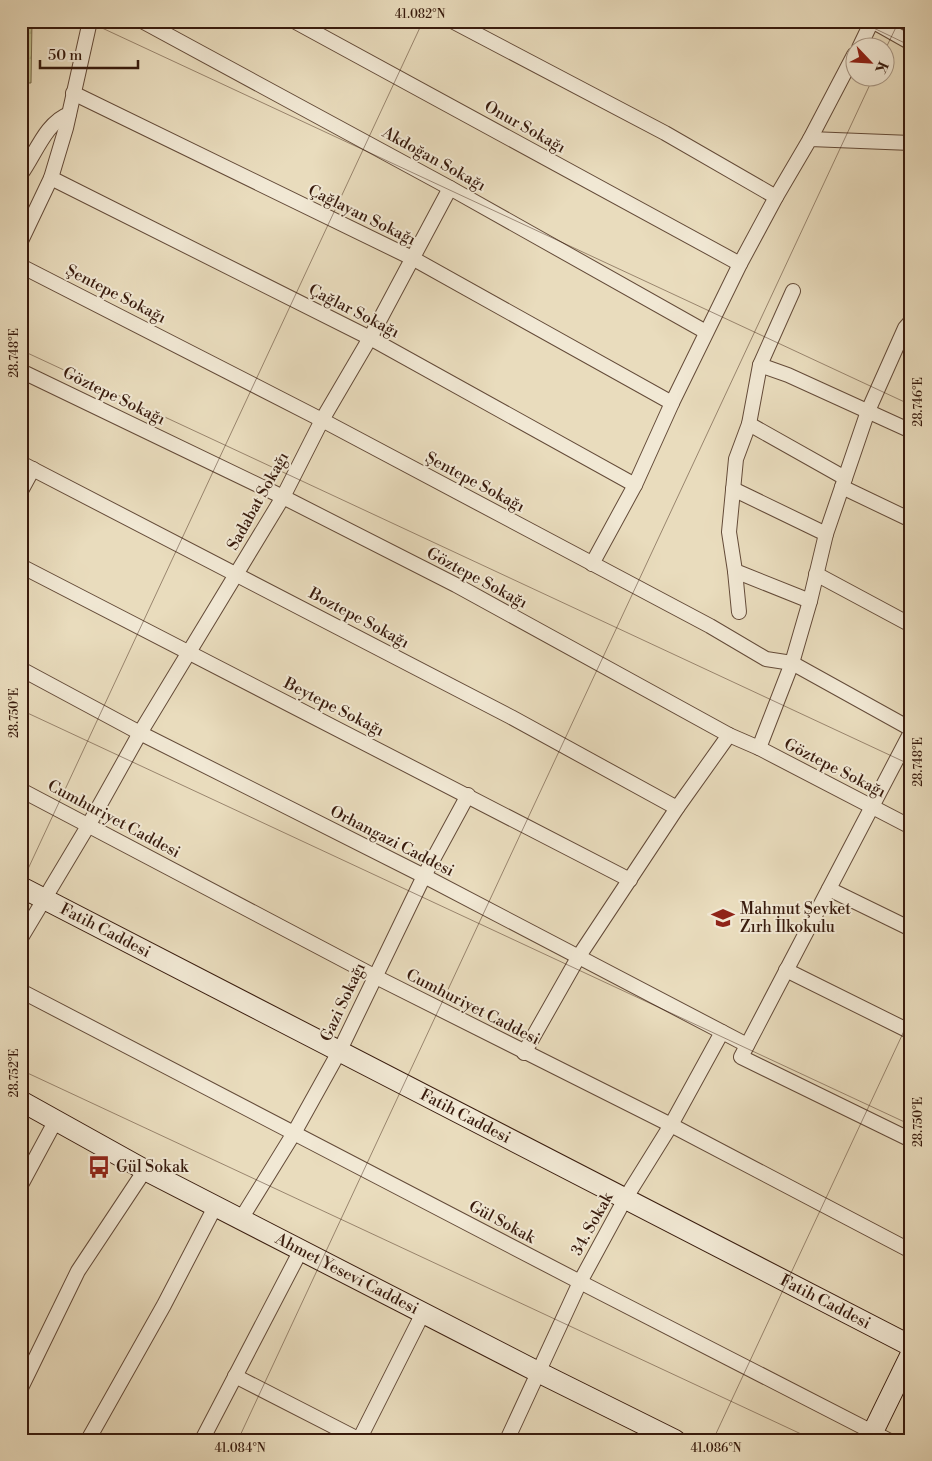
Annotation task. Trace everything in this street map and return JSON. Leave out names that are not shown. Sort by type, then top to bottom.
[{"type":"main road","name":"Fatih Caddesi","points":[[21,887],[911,1346]]},
{"type":"main road","name":"Ahmet Yesevi Caddesi","points":[[21,1101],[145,1170],[538,1372],[655,1435],[675,1440]]},
{"type":"main road","points":[[877,1437],[911,1354]]},
{"type":"street","points":[[21,241],[51,178],[69,114],[90,21]]},
{"type":"street","name":"Akdoğan Sokağı","points":[[142,21],[450,188],[706,332]]},
{"type":"street","name":"Onur Sokağı","points":[[294,21],[740,264]]},
{"type":"street","points":[[452,21],[665,133],[776,197]]},
{"type":"street","points":[[863,38],[872,21],[911,43]]},
{"type":"street","points":[[592,564],[635,485],[672,403],[740,264],[844,74]]},
{"type":"street","name":"Çağlayan Sokağı","points":[[73,93],[412,258],[672,403]]},
{"type":"street","points":[[21,174],[49,129],[60,117],[69,114]]},
{"type":"street","points":[[810,139],[911,143]]},
{"type":"street","name":"Çağlar Sokağı","points":[[51,178],[370,338],[635,485]]},
{"type":"street","name":"Sadabat Sokağı","points":[[21,938],[88,826],[140,733],[282,497],[322,420],[370,338],[450,188]]},
{"type":"street","name":"Şentepe Sokağı","points":[[21,266],[322,420],[710,626],[766,659],[792,663],[911,730]]},
{"type":"street","points":[[739,612],[729,532],[736,459],[749,424],[760,365],[793,291]]},
{"type":"street","points":[[759,748],[792,663],[810,601],[826,534],[868,411],[909,326]]},
{"type":"street","points":[[760,365],[788,375],[911,431]]},
{"type":"street","name":"Göztepe Sokağı","points":[[21,371],[282,497],[456,586],[729,735],[759,748],[911,827]]},
{"type":"street","points":[[749,424],[843,483],[911,520]]},
{"type":"street","points":[[21,491],[27,466]]},
{"type":"street","name":"Boztepe Sokağı","points":[[27,466],[511,717],[678,808]]},
{"type":"street","points":[[733,489],[826,534]]},
{"type":"street","name":"Beytepe Sokağı","points":[[21,566],[630,880]]},
{"type":"street","points":[[735,571],[810,601]]},
{"type":"street","points":[[816,574],[911,625]]},
{"type":"street","name":"Orhangazi Caddesi","points":[[21,669],[140,733],[579,956],[722,1032],[744,1051],[911,1140]]},
{"type":"street","points":[[744,1051],[911,730]]},
{"type":"street","points":[[524,1053],[579,956],[729,735]]},
{"type":"street","name":"Cumhuriyet Caddesi","points":[[21,790],[374,976],[524,1053],[672,1125],[911,1251]]},
{"type":"street","name":"Gazi Sokağı","points":[[241,1219],[294,1133],[339,1052],[374,976],[424,876],[468,796]]},
{"type":"street","points":[[829,889],[911,930]]},
{"type":"street","points":[[786,970],[911,1032]]},
{"type":"street","name":"Gül Sokak","points":[[21,991],[877,1437]]},
{"type":"street","name":"34. Sokak","points":[[507,1440],[580,1282],[625,1198],[672,1125],[722,1032]]},
{"type":"street","points":[[21,1185],[56,1120]]},
{"type":"street","points":[[21,1388],[78,1271],[145,1170]]},
{"type":"street","points":[[88,1440],[164,1305],[216,1205]]},
{"type":"street","points":[[202,1440],[301,1250]]},
{"type":"street","points":[[235,1376],[359,1440],[423,1313]]},
{"type":"green space","points":[[21,21],[32,21],[31,83],[21,83]]},
{"type":"place","name":"Mahmut Şevket Zırh İlkokulu","points":[[723,918]]},
{"type":"place","name":"Gül Sokak","points":[[99,1167]]}]
